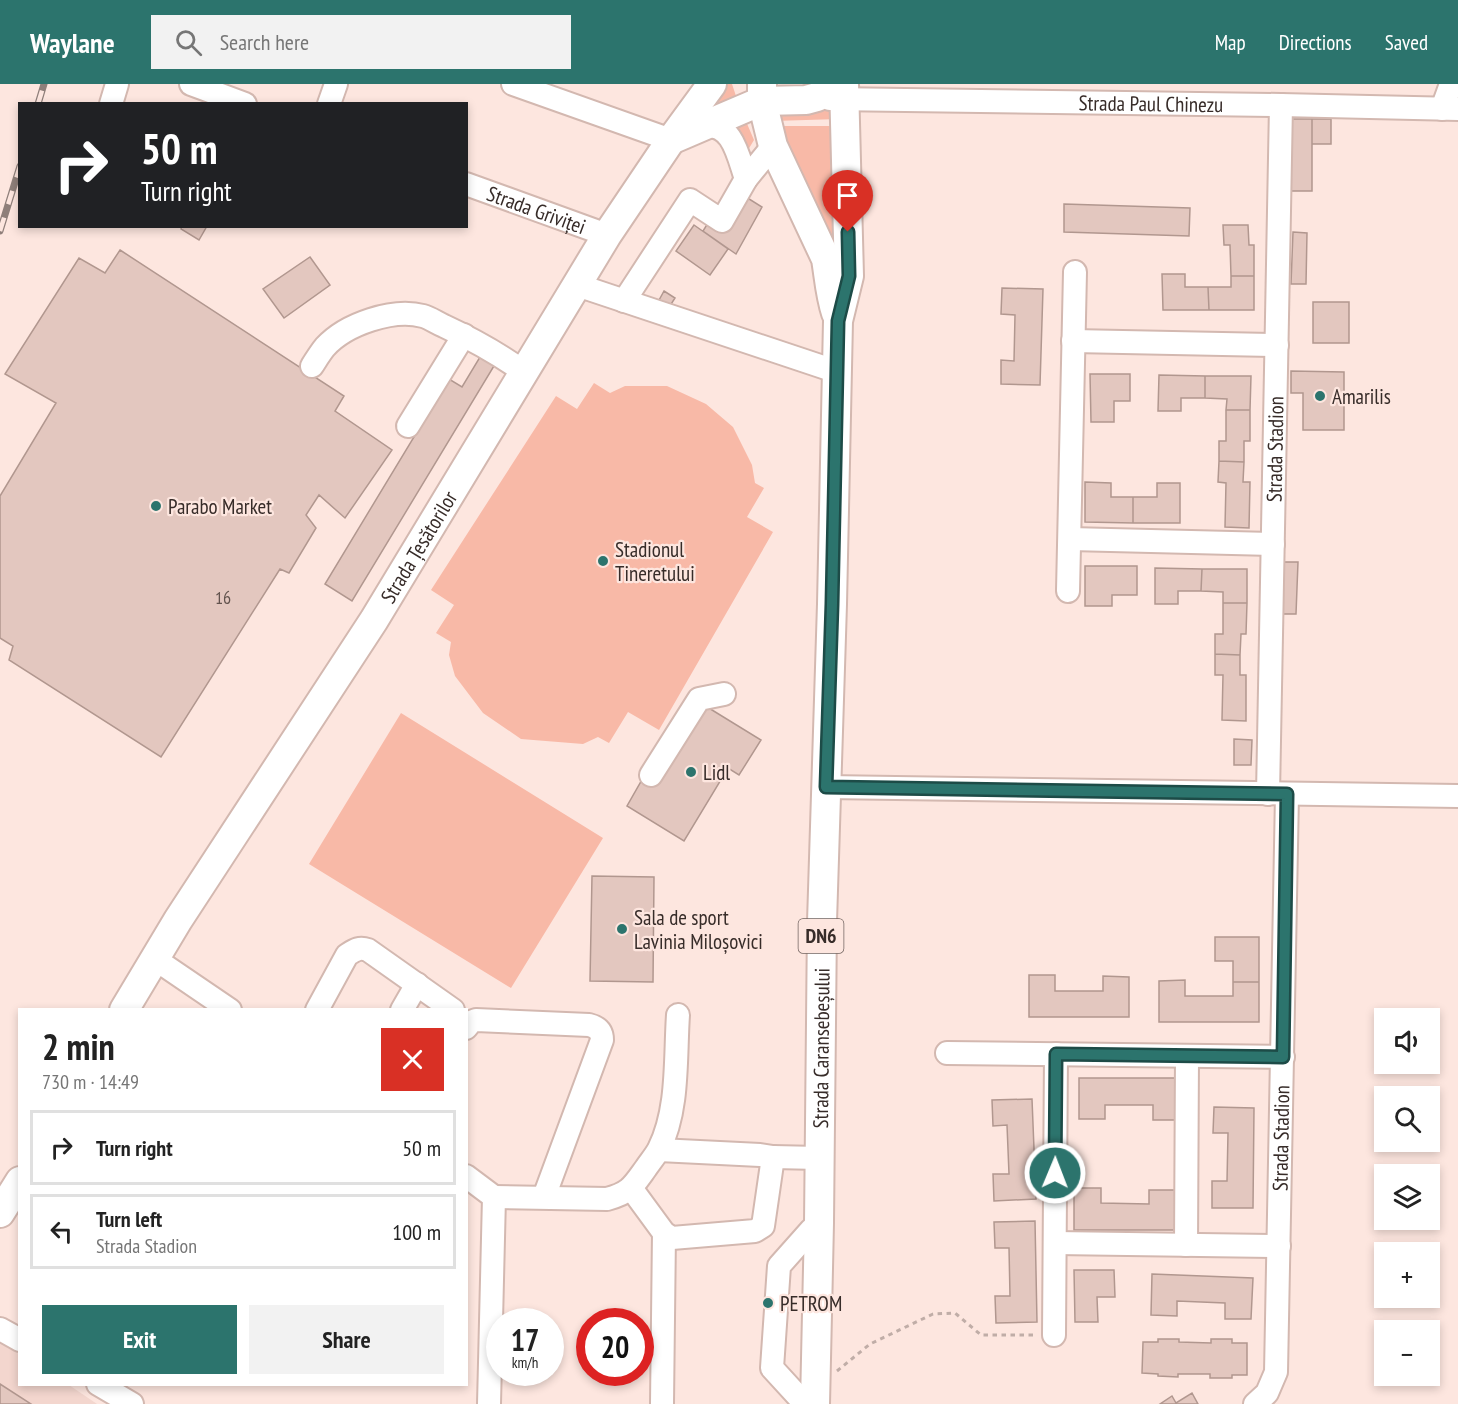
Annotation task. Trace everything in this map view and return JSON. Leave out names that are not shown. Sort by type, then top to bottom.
[{"type":"main road","name":"Strada Țesătorilor","points":[[125,1008],[178,920],[374,620],[607,235],[712,84]]},
{"type":"main road","points":[[671,140],[703,126],[765,90],[801,99],[817,97],[841,89]]},
{"type":"main road","name":"Strada Caransebeșului","points":[[812,1399],[819,1223],[822,922],[838,321],[849,276],[841,89]]},
{"type":"main road","name":"DN6","points":[[765,90],[773,146],[826,259],[831,297],[838,321]]},
{"type":"main road","points":[[0,1213],[18,1184]]},
{"type":"street","points":[[112,102],[117,84]]},
{"type":"street","points":[[191,84],[240,102]]},
{"type":"street","points":[[330,102],[336,84]]},
{"type":"street","points":[[513,84],[671,140]]},
{"type":"street","points":[[1450,109],[1451,84]]},
{"type":"street","name":"Strada Paul Chinezu","points":[[841,89],[1450,109]]},
{"type":"street","name":"Strada Stadion","points":[[1255,1404],[1267,1393],[1276,1372],[1283,1057],[1273,544],[1281,105]]},
{"type":"street","points":[[703,126],[718,127],[731,138],[746,179]]},
{"type":"street","points":[[624,302],[690,200],[722,221],[746,179],[773,146]]},
{"type":"street","name":"Strada Griviței","points":[[468,185],[607,235]]},
{"type":"street","points":[[1068,591],[1075,272]]},
{"type":"street","points":[[577,285],[838,372]]},
{"type":"street","points":[[312,366],[325,347],[360,323],[389,315],[408,314],[423,316],[464,335],[524,372]]},
{"type":"street","points":[[408,426],[464,335]]},
{"type":"street","points":[[1073,341],[1277,345]]},
{"type":"street","points":[[1070,539],[1273,544]]},
{"type":"street","points":[[651,775],[699,699],[724,694]]},
{"type":"street","points":[[826,787],[1458,796]]},
{"type":"street","points":[[318,1008],[347,956],[361,948],[368,950],[448,1008]]},
{"type":"street","points":[[155,959],[227,1008]]},
{"type":"street","points":[[403,1008],[417,984]]},
{"type":"street","points":[[468,1178],[494,1197],[607,1199],[631,1188],[659,1150],[667,1128],[674,1095],[678,1015]]},
{"type":"street","points":[[468,1020],[589,1025],[600,1030],[602,1040],[544,1197]]},
{"type":"street","points":[[947,1053],[1283,1057]]},
{"type":"street","points":[[1054,1335],[1056,1054]]},
{"type":"street","points":[[1186,1245],[1187,1056]]},
{"type":"street","points":[[659,1150],[819,1158]]},
{"type":"street","points":[[631,1188],[664,1233],[672,1238],[755,1231],[763,1226],[773,1157]]},
{"type":"street","points":[[489,1404],[494,1197]]},
{"type":"street","points":[[812,1399],[772,1368],[779,1266],[810,1230],[819,1223]]},
{"type":"street","points":[[662,1404],[664,1233]]},
{"type":"street","points":[[1054,1243],[1279,1246]]},
{"type":"street","points":[[0,1329],[18,1339]]},
{"type":"street","points":[[101,1386],[132,1404]]},
{"type":"path","points":[[812,1399],[870,1344],[933,1314],[955,1313],[981,1335],[1054,1335]]},
{"type":"shaded area","points":[[724,84],[732,84],[739,105],[690,128]]},
{"type":"shaded area","points":[[836,105],[839,119],[773,121],[781,108]]},
{"type":"shaded area","points":[[745,119],[754,140],[748,150],[728,130]]},
{"type":"shaded area","points":[[776,126],[838,126],[838,266]]},
{"type":"shaded area","name":"Stadionul Tineretului","points":[[594,383],[610,393],[625,386],[667,386],[706,404],[733,427],[752,465],[755,483],[764,488],[747,517],[773,532],[659,730],[628,712],[609,743],[598,737],[583,744],[521,739],[483,713],[455,676],[449,655],[451,642],[436,633],[454,605],[431,590],[556,396],[577,409]]},
{"type":"shaded area","points":[[401,713],[603,838],[511,988],[309,864]]},
{"type":"shaded area","points":[[0,1343],[18,1353],[18,1386],[70,1386],[97,1404],[0,1404]]},
{"type":"building","points":[[1289,119],[1312,119],[1312,191],[1289,191]]},
{"type":"building","points":[[1312,119],[1331,119],[1331,144],[1312,144]]},
{"type":"building","points":[[730,187],[762,207],[736,254],[703,231]]},
{"type":"building","points":[[1064,204],[1190,208],[1189,236],[1064,232]]},
{"type":"building","points":[[694,225],[728,249],[710,275],[676,251]]},
{"type":"building","points":[[1223,225],[1248,225],[1249,245],[1254,245],[1254,276],[1231,276],[1230,245],[1224,245]]},
{"type":"building","points":[[181,228],[206,228],[199,240]]},
{"type":"building","points":[[1293,232],[1307,233],[1306,284],[1291,284]]},
{"type":"building","name":"Parabo Market","points":[[120,250],[344,396],[335,411],[392,450],[345,518],[319,495],[306,515],[316,528],[289,573],[280,569],[161,757],[9,660],[13,646],[0,638],[0,496],[56,403],[5,374],[79,258],[105,273]]},
{"type":"building","points":[[310,257],[330,285],[284,318],[263,289]]},
{"type":"building","points":[[1162,274],[1185,274],[1185,287],[1208,287],[1209,310],[1163,310]]},
{"type":"building","points":[[1231,276],[1254,276],[1254,310],[1209,310],[1208,287],[1231,287]]},
{"type":"building","points":[[1002,288],[1043,289],[1040,385],[1001,384],[1001,360],[1014,361],[1015,315],[1001,314]]},
{"type":"building","points":[[664,291],[675,298],[668,309],[658,302]]},
{"type":"building","points":[[1313,302],[1349,302],[1349,343],[1313,343]]},
{"type":"building","points":[[483,352],[497,361],[352,601],[325,584],[449,379],[462,387]]},
{"type":"building","points":[[1291,371],[1344,372],[1344,430],[1303,430],[1303,393],[1291,393]]},
{"type":"building","points":[[1090,374],[1130,374],[1130,401],[1114,401],[1114,422],[1091,422]]},
{"type":"building","points":[[1159,375],[1205,376],[1205,398],[1181,398],[1181,411],[1158,411]]},
{"type":"building","points":[[1205,376],[1251,376],[1250,410],[1226,410],[1227,399],[1205,398]]},
{"type":"building","points":[[1226,410],[1250,410],[1250,441],[1244,441],[1244,462],[1219,461],[1219,441],[1226,441]]},
{"type":"building","points":[[1219,461],[1244,462],[1243,482],[1250,482],[1249,528],[1225,527],[1226,483],[1218,482]]},
{"type":"building","points":[[1085,482],[1111,483],[1111,497],[1133,497],[1133,523],[1085,522]]},
{"type":"building","points":[[1157,483],[1180,483],[1180,523],[1133,523],[1133,497],[1157,497]]},
{"type":"building","points":[[1283,562],[1298,562],[1296,614],[1281,614]]},
{"type":"building","points":[[1085,566],[1137,566],[1137,595],[1112,595],[1112,606],[1085,606]]},
{"type":"building","points":[[1155,568],[1202,569],[1201,591],[1178,591],[1178,604],[1155,604]]},
{"type":"building","points":[[1202,569],[1247,569],[1247,603],[1223,603],[1223,592],[1201,591]]},
{"type":"building","points":[[1223,603],[1247,603],[1246,634],[1241,634],[1240,655],[1215,654],[1215,634],[1223,634]]},
{"type":"building","points":[[1215,654],[1240,655],[1240,675],[1246,675],[1246,721],[1222,720],[1223,675],[1215,675]]},
{"type":"building","name":"Lidl","points":[[699,702],[761,740],[739,775],[728,768],[684,841],[627,806],[643,778]]},
{"type":"building","points":[[1234,739],[1252,740],[1251,765],[1234,765]]},
{"type":"building","name":"Sala de sport Lavinia Miloșovici","points":[[592,876],[654,877],[653,982],[590,981]]},
{"type":"building","points":[[1215,937],[1259,937],[1259,982],[1233,982],[1233,961],[1215,961]]},
{"type":"building","points":[[1029,975],[1055,975],[1055,991],[1103,991],[1103,976],[1129,977],[1129,1017],[1029,1017]]},
{"type":"building","points":[[1185,980],[1185,996],[1233,996],[1233,982],[1259,982],[1259,1022],[1159,1022],[1159,981]]},
{"type":"building","points":[[1079,1078],[1179,1078],[1180,1120],[1153,1120],[1153,1105],[1105,1105],[1105,1119],[1079,1119]]},
{"type":"building","points":[[1032,1099],[1036,1199],[994,1201],[993,1174],[1009,1174],[1007,1125],[993,1126],[992,1100]]},
{"type":"building","points":[[1214,1107],[1254,1108],[1253,1208],[1212,1208],[1212,1181],[1227,1181],[1228,1133],[1213,1133]]},
{"type":"building","points":[[1074,1188],[1101,1188],[1101,1203],[1149,1204],[1149,1190],[1175,1190],[1175,1230],[1074,1230]]},
{"type":"building","points":[[1035,1221],[1037,1322],[996,1323],[995,1296],[1010,1296],[1009,1248],[995,1248],[994,1222]]},
{"type":"building","points":[[1074,1270],[1114,1270],[1115,1297],[1097,1297],[1098,1322],[1075,1322]]},
{"type":"building","points":[[1152,1274],[1253,1278],[1251,1319],[1225,1319],[1225,1303],[1177,1301],[1177,1316],[1151,1315]]},
{"type":"building","points":[[1158,1339],[1211,1343],[1211,1339],[1232,1339],[1232,1343],[1247,1343],[1247,1375],[1210,1378],[1210,1374],[1178,1374],[1178,1377],[1142,1373],[1143,1342],[1158,1342]]},
{"type":"building","points":[[0,1384],[31,1404],[0,1404]]},
{"type":"building","points":[[1192,1393],[1198,1404],[1160,1404],[1172,1396],[1176,1403]]},
{"type":"railway","points":[[39,102],[44,84]]},
{"type":"railway","points":[[0,231],[18,172]]},
{"type":"place","name":"Amarilis","points":[[1320,396]]},
{"type":"place","name":"Parabo Market","points":[[156,506]]},
{"type":"place","name":"Stadionul Tineretului","points":[[603,561]]},
{"type":"place","name":"Lidl","points":[[691,772]]},
{"type":"place","name":"Sala de sport Lavinia Miloșovici","points":[[622,929]]},
{"type":"place","name":"PETROM","points":[[768,1303]]},
{"type":"route","points":[[848,232],[849,276],[838,321],[826,787],[1287,794],[1283,1057],[1056,1054],[1055,1173]]}]
